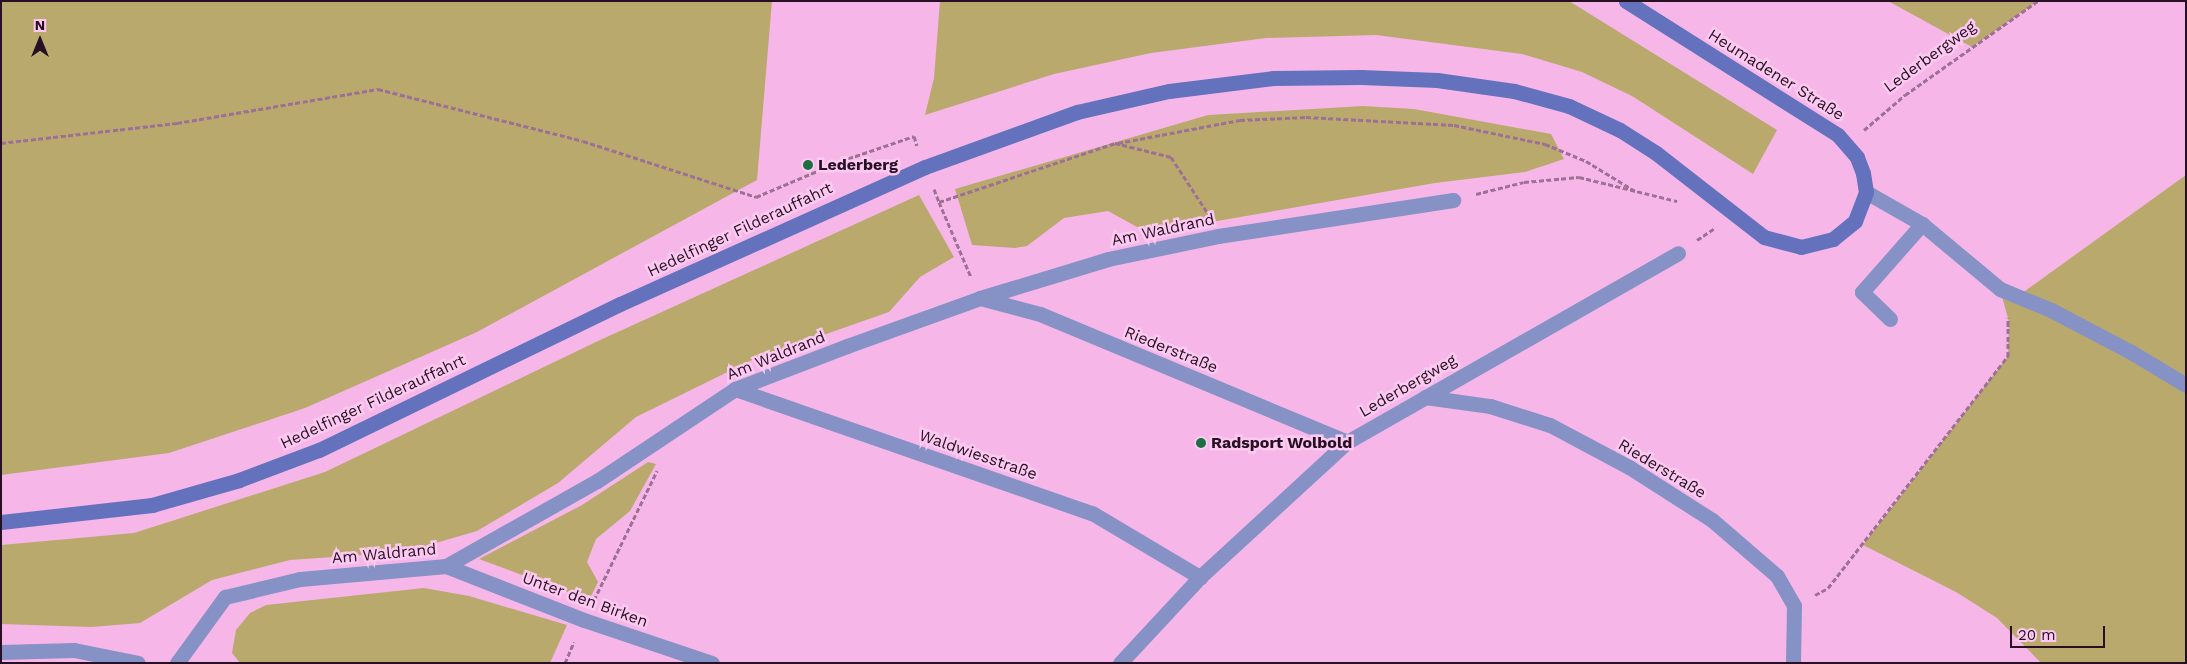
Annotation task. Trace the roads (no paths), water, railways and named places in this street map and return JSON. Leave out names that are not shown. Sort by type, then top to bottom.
[{"type":"main road","name":"Heumadener Straße","points":[[1626,1],[1819,121],[1857,156],[1866,192]]},
{"type":"main road","name":"Hedelfinger Filderauffahrt","points":[[1,522],[152,505],[239,480],[319,450],[672,280],[925,166],[1077,112],[1169,91],[1273,78],[1437,80],[1514,90],[1569,106],[1620,130],[1649,148],[1764,237],[1801,247],[1833,239],[1855,221],[1866,192]]},
{"type":"street","points":[[1866,192],[1922,224],[2000,288],[2051,310],[2123,348],[2186,385]]},
{"type":"street","name":"Am Waldrand","points":[[177,663],[225,597],[300,579],[446,566],[597,481],[735,389],[980,298],[1108,259],[1218,236],[1453,200]]},
{"type":"street","points":[[1890,319],[1862,292],[1922,224]]},
{"type":"street","name":"Lederbergweg","points":[[1120,663],[1200,577],[1347,442],[1678,253]]},
{"type":"street","name":"Riederstraße","points":[[980,298],[1040,314],[1347,442]]},
{"type":"street","name":"Waldwiesstraße","points":[[735,389],[1092,513],[1200,577]]},
{"type":"street","name":"Riederstraße","points":[[1425,397],[1490,406],[1550,425],[1629,467],[1712,520],[1777,576],[1794,606],[1792,663]]},
{"type":"street","name":"Unter den Birken","points":[[446,566],[584,620],[712,663]]},
{"type":"street","points":[[1,652],[74,650],[138,663]]},
{"type":"place","name":"Lederberg","points":[[808,165]]},
{"type":"place","name":"Radsport Wolbold","points":[[1201,443]]}]
